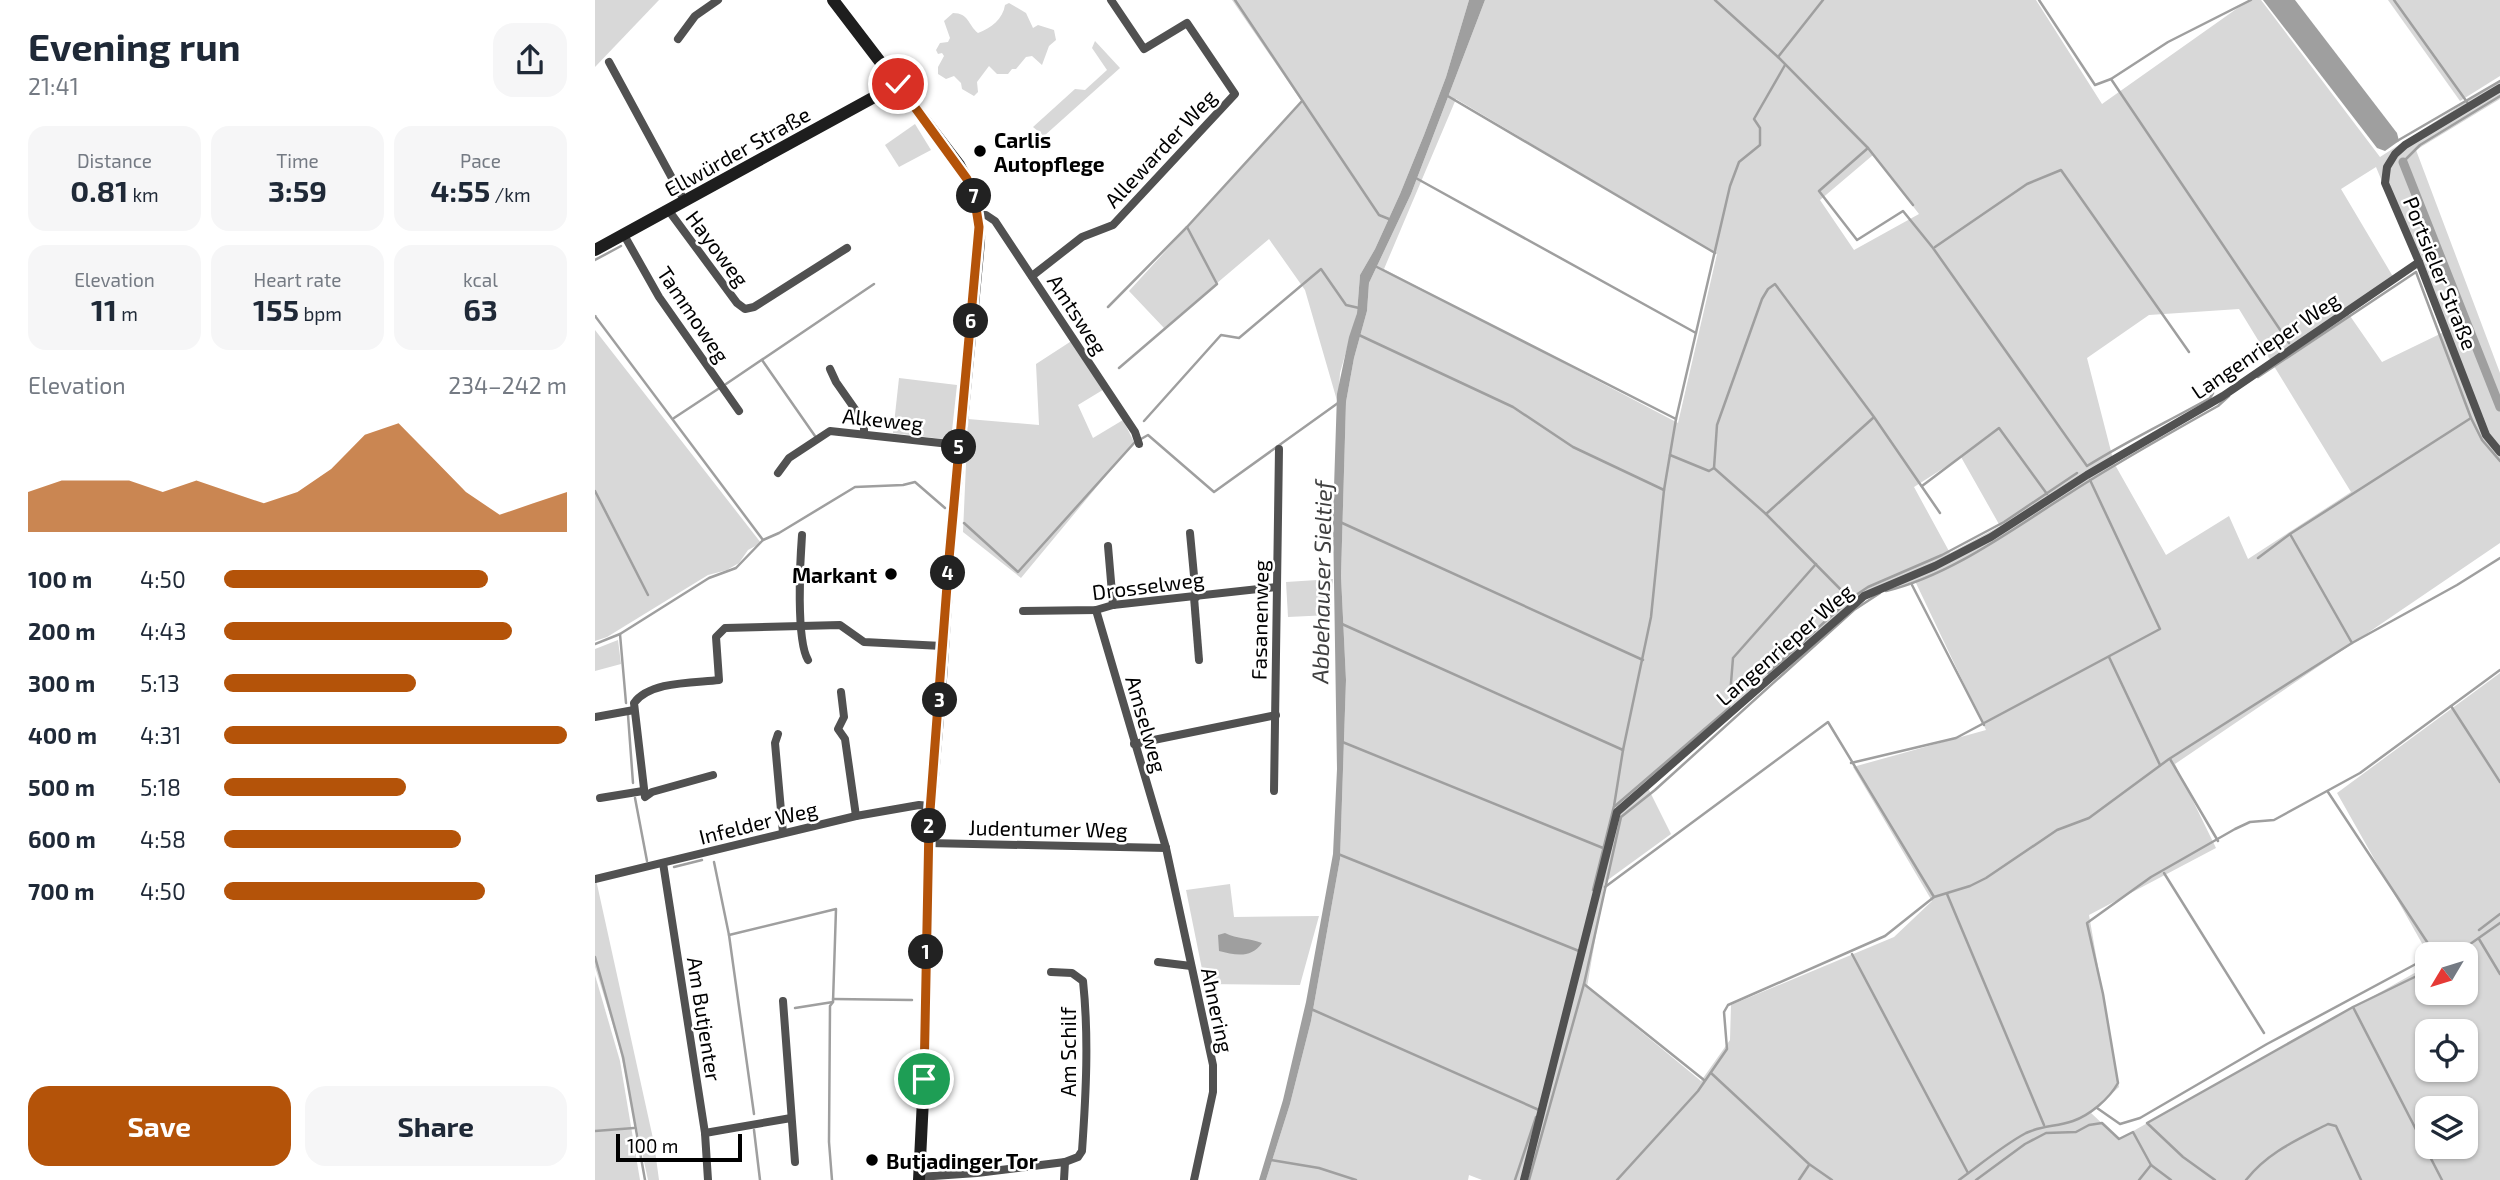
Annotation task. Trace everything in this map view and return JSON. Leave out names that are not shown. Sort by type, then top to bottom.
[{"type":"main road","points":[[833,0],[898,84],[930,131],[959,165],[974,195],[979,215],[979,242],[959,444],[930,806],[919,1178]]},
{"type":"main road","name":"Ellwürder Straße","points":[[595,250],[898,84]]},
{"type":"street","points":[[678,39],[695,16],[718,0]]},
{"type":"street","name":"Allewarder Weg","points":[[1032,276],[1082,237],[1113,225],[1235,94],[1187,23],[1143,49],[1111,0]]},
{"type":"street","points":[[609,62],[685,202]]},
{"type":"street","name":"Portsieler Straße","points":[[2500,88],[2405,145],[2387,167],[2385,183],[2420,262],[2486,435],[2500,452]]},
{"type":"street","name":"Hayoweg","points":[[669,211],[737,303],[745,309],[754,307],[846,248]]},
{"type":"street","name":"Amtsweg","points":[[979,215],[986,215],[995,221],[1135,432],[1139,444]]},
{"type":"street","name":"Tammoweg","points":[[624,235],[659,297],[739,411]]},
{"type":"street","name":"Langenrieper Weg","points":[[1524,1180],[1617,812],[1864,596],[1935,566],[1991,537],[2087,475],[2223,396],[2420,262]]},
{"type":"street","points":[[830,369],[864,422],[864,433]]},
{"type":"street","name":"Alkeweg","points":[[778,473],[789,458],[830,431],[959,444]]},
{"type":"street","name":"Fasanenweg","points":[[1274,790],[1279,449]]},
{"type":"street","points":[[1190,533],[1199,660]]},
{"type":"street","points":[[801,535],[801,625],[804,655],[808,660]]},
{"type":"street","points":[[1108,545],[1113,605]]},
{"type":"street","name":"Drosselweg","points":[[1023,611],[1096,610],[1113,605],[1276,587]]},
{"type":"street","name":"Amselweg","points":[[1096,610],[1166,848]]},
{"type":"street","points":[[644,794],[634,703],[638,698],[660,688],[719,680],[716,638],[726,628],[840,625],[864,642],[942,646]]},
{"type":"street","points":[[841,692],[844,717],[838,729],[845,739],[856,816]]},
{"type":"street","points":[[595,717],[634,710]]},
{"type":"street","points":[[1135,744],[1276,715]]},
{"type":"street","points":[[778,734],[775,743],[783,833]]},
{"type":"street","points":[[600,798],[644,794],[713,775]]},
{"type":"street","name":"Infelder Weg","points":[[595,879],[856,816],[919,805],[930,806]]},
{"type":"street","name":"Judentumer Weg","points":[[928,843],[1166,848]]},
{"type":"street","name":"Ahnering","points":[[1166,848],[1213,1065],[1213,1092],[1194,1180]]},
{"type":"street","name":"Am Butjenter","points":[[663,863],[705,1133],[708,1180]]},
{"type":"street","points":[[1159,962],[1191,966]]},
{"type":"street","name":"Am Schilf","points":[[1051,972],[1072,973],[1083,981],[1086,1009],[1086,1095],[1082,1151],[1078,1157],[1065,1162]]},
{"type":"street","points":[[783,1001],[795,1162]]},
{"type":"street","points":[[705,1133],[791,1118]]},
{"type":"street","points":[[919,1178],[1065,1162],[1064,1180]]},
{"type":"shaded area","points":[[595,0],[659,0],[595,67]]},
{"type":"shaded area","points":[[1232,0],[1469,0],[1446,77],[1424,135],[1375,249],[1360,275],[1357,313],[1340,373],[1338,404],[1305,290],[1269,239],[1164,328],[1129,291],[1302,102]]},
{"type":"shaded area","points":[[1469,0],[1485,0],[1411,194],[1369,283],[1367,311],[1346,402],[1341,576],[1346,680],[1340,859],[1311,1021],[1290,1104],[1266,1180],[1259,1180],[1283,1100],[1306,1002],[1333,854],[1337,769],[1333,519],[1337,394],[1357,313],[1360,275],[1375,249],[1424,135],[1446,77]]},
{"type":"shaded area","points":[[1485,0],[2036,0],[2102,104],[2249,0],[2261,0],[2380,157],[2500,80],[2500,99],[2416,150],[2500,373],[2500,543],[2175,764],[2216,848],[2089,915],[2119,1087],[2091,1113],[2119,1139],[2415,973],[2415,1005],[2478,1005],[2478,942],[2421,942],[2337,793],[2500,673],[2500,1180],[1482,1180],[1469,1175],[1468,1180],[1266,1180],[1290,1104],[1311,1021],[1340,859],[1346,680],[1341,576],[1346,402],[1367,311],[1369,283],[1411,194]],"holes":[[[1456,99],[1717,254],[1678,423],[1384,269]],[[1873,155],[1919,214],[1854,250],[1820,200]],[[2376,167],[2444,332],[2382,362],[2348,313],[2395,280],[2341,189]],[[2239,309],[2351,492],[2248,559],[2229,516],[2166,555],[2114,463],[2087,358],[2149,315]],[[1961,457],[2000,526],[1950,553],[1914,487]],[[1915,581],[1986,730],[1853,767],[1932,901],[1894,937],[1731,1005],[1730,1040],[1701,1081],[1587,987],[1605,882],[1671,834],[1647,786],[1850,603]]]},
{"type":"shaded area","points":[[2263,0],[2295,0],[2397,133],[2399,141],[2385,151],[2377,148]]},
{"type":"shaded area","points":[[2388,0],[2500,0],[2500,76],[2460,101]]},
{"type":"shaded area","points":[[1009,3],[1026,13],[1033,28],[1038,25],[1054,30],[1056,40],[1049,46],[1042,65],[1032,56],[1026,57],[1008,74],[997,74],[989,66],[977,82],[978,92],[974,96],[962,89],[961,83],[954,76],[946,79],[938,74],[938,67],[944,56],[936,50],[940,43],[948,42],[950,38],[944,21],[953,13],[962,15],[978,33],[996,22],[1005,5]]},
{"type":"shaded area","points":[[1095,41],[1120,68],[1044,136],[1033,127],[1075,89],[1085,90],[1107,70],[1092,48]]},
{"type":"shaded area","points":[[915,124],[931,150],[899,167],[885,145]]},
{"type":"shaded area","points":[[595,330],[761,543],[748,550],[739,563],[727,570],[708,575],[607,637],[595,641]]},
{"type":"shaded area","points":[[1073,340],[1106,388],[1078,405],[1093,438],[1123,420],[1134,442],[1021,578],[963,532],[968,419],[1039,425],[1036,364]]},
{"type":"shaded area","points":[[899,378],[957,385],[951,440],[893,433]]},
{"type":"shaded area","points":[[1333,579],[1330,615],[1288,617],[1286,582]]},
{"type":"shaded area","points":[[618,640],[621,664],[595,671],[595,649]]},
{"type":"shaded area","points":[[595,875],[654,1143],[659,1180],[648,1180],[618,1041],[595,967]]},
{"type":"shaded area","points":[[1230,884],[1234,917],[1319,916],[1300,985],[1205,984],[1186,890]]},
{"type":"shaded area","points":[[1225,933],[1262,943],[1248,954],[1219,951],[1218,935]]},
{"type":"shaded area","points":[[595,975],[620,1061],[640,1180],[595,1180]]},
{"type":"waterway","points":[[1235,0],[1379,215],[1389,219]]},
{"type":"waterway","points":[[1715,0],[1778,57],[1868,148],[1913,205]]},
{"type":"waterway","points":[[1778,57],[1823,0]]},
{"type":"waterway","points":[[2039,0],[2095,85],[2111,79],[2168,42],[2251,0]]},
{"type":"waterway","points":[[2394,0],[2467,102]]},
{"type":"waterway","points":[[1593,890],[1614,806],[1651,617],[1664,490],[1676,419],[1730,186],[1739,162],[1760,145],[1760,128],[1754,119],[1785,65]]},
{"type":"waterway","points":[[2111,79],[2289,343]]},
{"type":"waterway","points":[[2397,141],[2500,81]]},
{"type":"waterway","points":[[1446,95],[1715,253]]},
{"type":"waterway","points":[[2403,162],[2420,145],[2500,96]]},
{"type":"waterway","points":[[1108,307],[1187,227],[1302,101]]},
{"type":"waterway","points":[[1868,148],[1819,191],[1857,240],[1903,211],[1933,248],[2087,466],[2210,398],[2213,393]]},
{"type":"waterway","points":[[2403,162],[2500,407]]},
{"type":"waterway","points":[[1935,247],[2027,184],[2061,170],[2189,352]]},
{"type":"waterway","points":[[1414,177],[1696,333]]},
{"type":"waterway","points":[[1119,368],[1217,284],[1187,227]]},
{"type":"waterway","points":[[595,260],[621,246]]},
{"type":"waterway","points":[[1373,265],[1676,419]]},
{"type":"waterway","points":[[1144,421],[1221,335],[1239,338],[1321,269],[1346,305],[1359,308]]},
{"type":"waterway","points":[[2258,377],[2416,272],[2471,418],[2482,440],[2500,461]]},
{"type":"waterway","points":[[726,384],[874,284]]},
{"type":"waterway","points":[[1714,468],[1717,425],[1762,299],[1775,284],[1874,417],[1940,513]]},
{"type":"waterway","points":[[595,316],[763,540]]},
{"type":"waterway","points":[[1359,335],[1513,407],[1573,447],[1664,490]]},
{"type":"waterway","points":[[762,360],[815,436]]},
{"type":"waterway","points":[[674,418],[718,389]]},
{"type":"waterway","points":[[1886,591],[1935,574],[1982,549],[2106,470],[2218,406],[2229,396]]},
{"type":"waterway","points":[[1141,439],[1148,435],[1214,492],[1338,403]]},
{"type":"waterway","points":[[1766,514],[1873,418]]},
{"type":"waterway","points":[[2258,558],[2290,534],[2471,418]]},
{"type":"waterway","points":[[1922,486],[1999,428],[2047,494]]},
{"type":"waterway","points":[[964,523],[1018,572],[1135,442]]},
{"type":"waterway","points":[[1670,455],[1709,471],[1714,468],[1766,514],[1850,599]]},
{"type":"waterway","points":[[1768,673],[1850,599],[1868,587],[1942,555],[2004,522],[2077,473]]},
{"type":"waterway","points":[[1851,763],[1956,738],[2160,629],[2090,480]]},
{"type":"waterway","points":[[595,644],[620,634],[709,578],[736,568],[763,540],[855,487],[915,482],[945,508]]},
{"type":"waterway","points":[[595,491],[648,595]]},
{"type":"waterway","name":"Abbehauser Sieltief","points":[[1340,522],[1643,660]]},
{"type":"waterway","points":[[2290,534],[2352,643]]},
{"type":"waterway","points":[[1617,1180],[1698,1091],[1727,1049],[1724,1012],[1728,1005],[1885,936],[1934,897],[1986,878],[2057,830],[2089,818],[2169,759],[2352,643],[2500,558]]},
{"type":"waterway","points":[[1615,806],[1729,708],[1733,658],[1816,564]]},
{"type":"waterway","points":[[1912,585],[1984,725]]},
{"type":"waterway","points":[[1529,1180],[1584,984],[1621,817],[1655,790],[1854,610],[1880,593]]},
{"type":"waterway","name":"Abbehauser Sieltief","points":[[1342,624],[1623,750]]},
{"type":"waterway","points":[[620,634],[626,703]]},
{"type":"waterway","points":[[2109,657],[2160,765]]},
{"type":"waterway","points":[[1959,1180],[2026,1133],[2067,1123],[2086,1115],[2104,1100],[2118,1083],[2103,994],[2087,923],[2151,877],[2235,829],[2250,822],[2274,820],[2360,773],[2500,670]]},
{"type":"waterway","points":[[2451,706],[2500,782]]},
{"type":"waterway","points":[[628,715],[633,783]]},
{"type":"waterway","points":[[1605,887],[1828,722],[1934,897]]},
{"type":"waterway","points":[[1340,741],[1603,848]]},
{"type":"waterway","points":[[2170,759],[2218,841]]},
{"type":"waterway","points":[[2328,792],[2427,942]]},
{"type":"waterway","points":[[635,798],[647,861]]},
{"type":"waterway","points":[[1338,854],[1579,951]]},
{"type":"waterway","points":[[674,867],[702,860]]},
{"type":"waterway","points":[[714,862],[729,935],[836,909],[833,1002],[830,1006],[829,1142],[832,1180]]},
{"type":"waterway","points":[[2164,873],[2264,1033]]},
{"type":"waterway","points":[[1947,894],[2044,1125]]},
{"type":"waterway","points":[[2479,930],[2500,914]]},
{"type":"waterway","points":[[2473,942],[2500,923]]},
{"type":"waterway","points":[[729,935],[754,1114]]},
{"type":"waterway","points":[[2479,939],[2500,974]]},
{"type":"waterway","points":[[1852,954],[1968,1173]]},
{"type":"waterway","points":[[595,957],[623,1057],[645,1180]]},
{"type":"waterway","points":[[2097,1108],[2120,1124],[2140,1118],[2267,1044],[2415,964]]},
{"type":"waterway","points":[[2215,1180],[2183,1157],[2147,1123],[2353,1007],[2415,977]]},
{"type":"waterway","points":[[1584,984],[1704,1080]]},
{"type":"waterway","points":[[833,999],[912,1000]]},
{"type":"waterway","points":[[795,1008],[833,1002]]},
{"type":"waterway","points":[[2353,1007],[2442,1180]]},
{"type":"waterway","points":[[1311,1009],[1539,1110]]},
{"type":"waterway","points":[[1711,1073],[1809,1164],[1832,1180]]},
{"type":"waterway","points":[[1515,1180],[1536,1117]]},
{"type":"waterway","points":[[1976,1180],[2025,1144],[2046,1133],[2076,1132],[2089,1125],[2102,1123],[2119,1139],[2133,1132],[2151,1165],[2171,1180]]},
{"type":"waterway","points":[[2246,1180],[2273,1154],[2328,1124],[2336,1126],[2361,1180]]},
{"type":"waterway","points":[[595,1131],[634,1128]]},
{"type":"waterway","points":[[754,1130],[760,1180]]},
{"type":"waterway","points":[[1271,1160],[1319,1168],[1356,1180]]},
{"type":"waterway","points":[[1799,1180],[1809,1165]]},
{"type":"waterway","points":[[2139,1180],[2151,1165]]},
{"type":"place","name":"Carlis Autopflege","points":[[980,151]]},
{"type":"place","name":"Markant","points":[[891,574]]},
{"type":"place","name":"Butjadinger Tor","points":[[872,1160]]},
{"type":"route","points":[[898,84],[930,131],[959,165],[974,195],[979,215],[979,242],[949,559],[929,824],[924,1079]]}]
